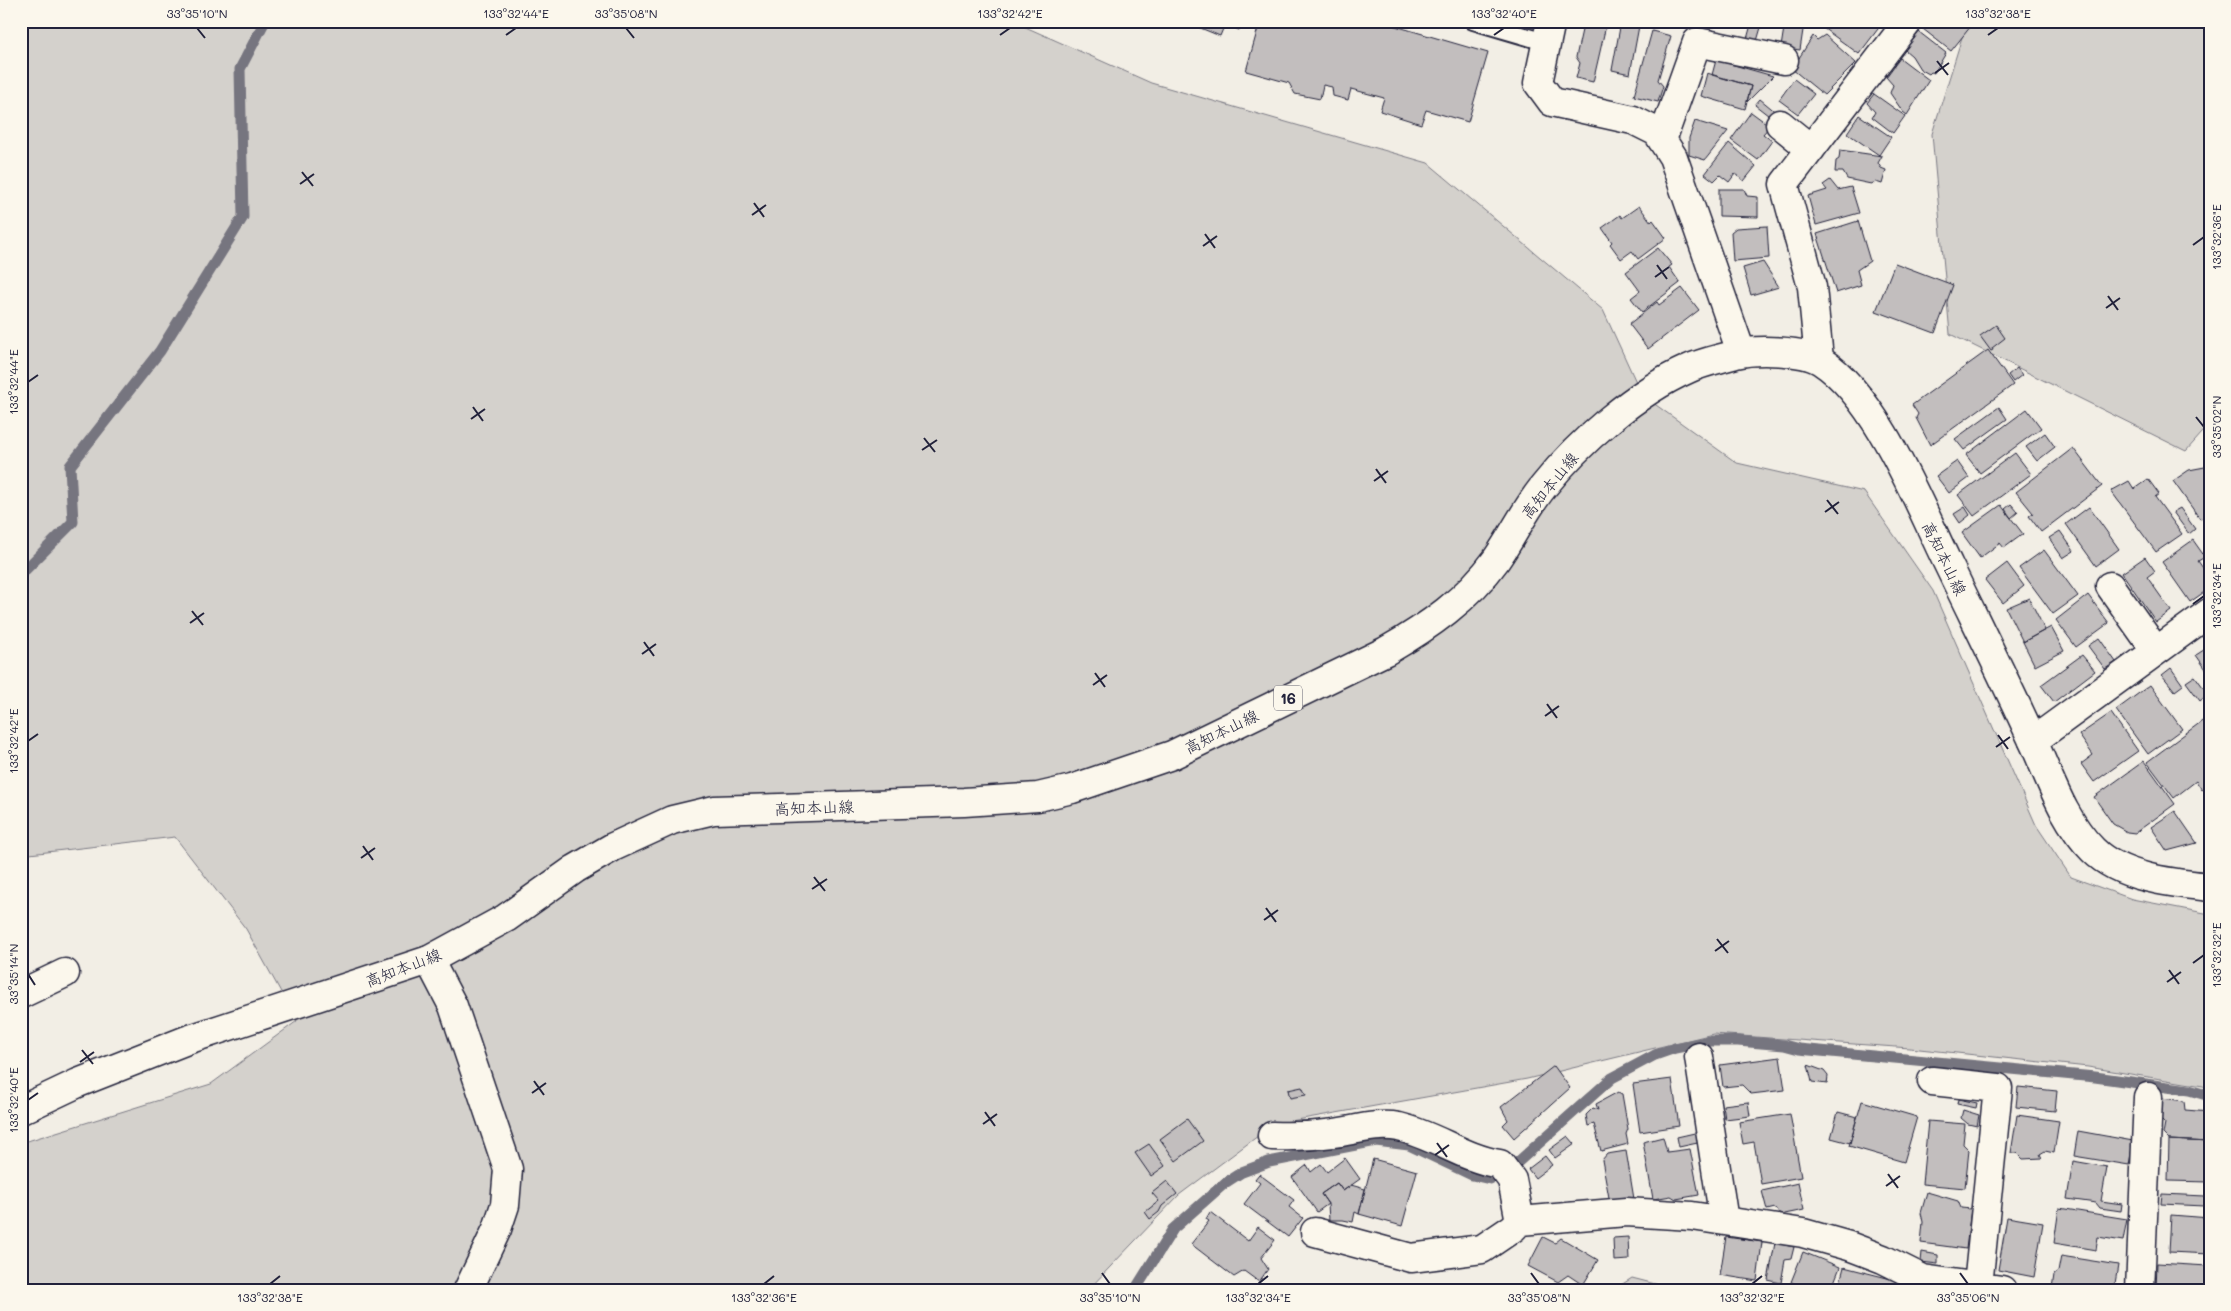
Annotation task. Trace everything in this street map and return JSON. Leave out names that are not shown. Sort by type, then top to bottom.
[{"type":"street","points":[[1819,359],[1812,287],[1784,184],[1907,23]]},
{"type":"street","points":[[1548,32],[1538,82],[1552,102],[1633,120],[1657,132],[1673,157],[1741,352]]},
{"type":"street","points":[[1662,140],[1697,42],[1784,60]]},
{"type":"street","points":[[1780,124],[1811,150]]},
{"type":"street","name":"高知本山線","points":[[21,1110],[78,1083],[187,1040],[428,960],[506,918],[575,869],[613,847],[651,829],[686,816],[714,810],[964,802],[1038,797],[1072,789],[1172,755],[1386,651],[1419,632],[1450,608],[1482,578],[1496,560],[1542,488],[1566,460],[1591,436],[1656,385],[1690,367],[1741,352],[1778,350],[1819,359],[1846,381],[1873,416],[1894,453],[2033,741],[2058,799],[2076,831],[2094,851],[2110,864],[2152,879],[2210,887]]},
{"type":"street","points":[[2110,586],[2156,651]]},
{"type":"street","points":[[2033,741],[2210,612]]},
{"type":"street","points":[[428,960],[453,1006],[508,1169],[505,1205],[498,1229],[468,1290]]},
{"type":"street","points":[[21,994],[65,973]]},
{"type":"street","points":[[1699,1057],[1724,1221]]},
{"type":"street","points":[[1315,1232],[1411,1258],[1482,1249],[1520,1221],[1626,1212],[1692,1216],[1803,1233],[1858,1250],[1923,1279],[1990,1288],[1998,1088],[1932,1081]]},
{"type":"street","points":[[2140,1290],[2148,1097]]},
{"type":"street","points":[[1272,1136],[1301,1137],[1379,1125],[1399,1127],[1442,1142],[1506,1172],[1520,1221]]},
{"type":"lane","points":[[1473,21],[1548,32]]},
{"type":"shaded area","points":[[21,21],[1012,21],[1151,83],[1428,163],[1603,310],[1642,395],[1737,463],[1864,492],[1933,591],[2036,825],[2071,877],[2132,899],[2210,914],[2210,1089],[2203,1086],[2088,1067],[1910,1048],[1713,1034],[1527,1079],[1274,1124],[1179,1195],[1088,1290],[21,1290],[21,1143],[211,1084],[297,1021],[246,929],[175,837],[21,855]]},
{"type":"shaded area","points":[[1967,21],[2210,21],[2210,424],[2186,451],[1950,334],[1932,134]]},
{"type":"shaded area","points":[[1632,1278],[1679,1290],[1613,1290]]},
{"type":"building","points":[[1200,21],[1243,21],[1239,30],[1225,24],[1220,36],[1198,27]]},
{"type":"building","points":[[1260,21],[1378,21],[1488,53],[1468,122],[1426,110],[1421,124],[1380,111],[1384,98],[1351,89],[1348,100],[1333,96],[1332,87],[1323,85],[1320,99],[1295,94],[1289,83],[1246,71]]},
{"type":"building","points":[[1584,21],[1607,21],[1593,82],[1576,78],[1580,63],[1576,57]]},
{"type":"building","points":[[1752,21],[1762,24],[1757,41],[1747,39]]},
{"type":"building","points":[[1783,21],[1809,21],[1803,30],[1800,50],[1781,47],[1784,28]]},
{"type":"building","points":[[1828,21],[1884,21],[1859,54],[1823,28]]},
{"type":"building","points":[[1930,21],[1975,21],[1951,51],[1923,29]]},
{"type":"building","points":[[1621,22],[1639,26],[1630,74],[1612,70]]},
{"type":"building","points":[[1652,31],[1671,36],[1658,80],[1663,86],[1658,102],[1634,96]]},
{"type":"building","points":[[1919,32],[1946,53],[1934,73],[1931,72],[1929,74],[1920,69],[1912,56],[1905,50]]},
{"type":"building","points":[[1825,35],[1856,63],[1824,95],[1792,69],[1813,36],[1817,40]]},
{"type":"building","points":[[1900,58],[1929,80],[1907,115],[1890,93],[1893,85],[1886,77]]},
{"type":"building","points":[[1716,60],[1773,76],[1747,102],[1751,86],[1712,75]]},
{"type":"building","points":[[1707,73],[1751,86],[1745,109],[1701,96]]},
{"type":"building","points":[[1794,79],[1814,94],[1798,114],[1779,100]]},
{"type":"building","points":[[1874,94],[1905,116],[1893,133],[1872,117],[1875,112],[1867,103]]},
{"type":"building","points":[[1760,99],[1777,113],[1773,119],[1755,105]]},
{"type":"building","points":[[1751,112],[1770,126],[1763,134],[1772,141],[1758,160],[1731,140]]},
{"type":"building","points":[[1859,115],[1891,137],[1879,155],[1847,133]]},
{"type":"building","points":[[1695,121],[1728,131],[1705,160],[1689,155],[1689,138]]},
{"type":"building","points":[[1729,143],[1756,166],[1744,181],[1735,174],[1729,182],[1720,175],[1714,181],[1705,174]]},
{"type":"building","points":[[1840,150],[1882,156],[1878,163],[1881,168],[1886,170],[1882,184],[1876,182],[1871,184],[1847,179],[1843,172],[1835,172]]},
{"type":"building","points":[[1830,180],[1838,190],[1851,187],[1859,213],[1816,225],[1808,196],[1827,190],[1823,185]]},
{"type":"building","points":[[1719,189],[1744,189],[1747,196],[1758,197],[1758,217],[1719,216]]},
{"type":"building","points":[[1639,206],[1651,222],[1653,220],[1666,238],[1638,259],[1632,251],[1621,259],[1610,244],[1612,242],[1602,228],[1620,215],[1622,218]]},
{"type":"building","points":[[1858,221],[1870,261],[1857,270],[1861,285],[1836,293],[1817,234]]},
{"type":"building","points":[[1767,226],[1769,258],[1733,261],[1731,232],[1736,228]]},
{"type":"building","points":[[1658,248],[1672,265],[1669,267],[1680,283],[1642,312],[1631,298],[1640,291],[1626,272]]},
{"type":"building","points":[[1763,262],[1779,287],[1751,295],[1743,268]]},
{"type":"building","points":[[1895,263],[1953,285],[1935,333],[1876,311]]},
{"type":"building","points":[[1682,288],[1699,310],[1648,349],[1629,324],[1657,302],[1659,305]]},
{"type":"building","points":[[1996,325],[2005,338],[1992,348],[1993,350],[1991,351],[1980,336]]},
{"type":"building","points":[[1988,350],[2013,385],[1930,445],[1916,418],[1918,414],[1912,405]]},
{"type":"building","points":[[2017,368],[2022,375],[2013,382],[2008,375]]},
{"type":"building","points":[[1999,407],[2007,419],[1964,450],[1955,439]]},
{"type":"building","points":[[2027,409],[2041,428],[1980,473],[1966,455]]},
{"type":"building","points":[[2045,433],[2055,447],[2037,461],[2026,447]]},
{"type":"building","points":[[2073,448],[2102,486],[2041,532],[2029,516],[2033,513],[2016,492]]},
{"type":"building","points":[[2015,453],[2031,474],[1974,516],[1958,495]]},
{"type":"building","points":[[1957,461],[1969,478],[1949,493],[1936,476]]},
{"type":"building","points":[[2210,466],[2210,515],[2200,519],[2173,481],[2189,470]]},
{"type":"building","points":[[2148,479],[2159,494],[2155,497],[2182,534],[2156,552],[2111,491],[2129,481],[2134,489]]},
{"type":"building","points":[[2011,504],[2018,512],[2011,518],[2005,509]]},
{"type":"building","points":[[2001,505],[2023,534],[2004,548],[2000,543],[1980,558],[1962,533]]},
{"type":"building","points":[[1965,507],[1970,515],[1960,523],[1954,514]]},
{"type":"building","points":[[2089,507],[2119,549],[2096,566],[2066,524]]},
{"type":"building","points":[[2180,508],[2195,529],[2189,534],[2173,512]]},
{"type":"building","points":[[2060,531],[2074,551],[2063,558],[2049,538]]},
{"type":"building","points":[[2193,540],[2205,557],[2198,561],[2210,578],[2210,588],[2190,602],[2162,562]]},
{"type":"building","points":[[2044,550],[2078,596],[2053,614],[2019,568]]},
{"type":"building","points":[[2145,557],[2155,571],[2147,577],[2171,611],[2156,622],[2122,573]]},
{"type":"building","points":[[2007,563],[2024,586],[2003,603],[1985,580]]},
{"type":"building","points":[[2088,595],[2109,623],[2076,647],[2056,620]]},
{"type":"building","points":[[2029,598],[2045,630],[2023,642],[2006,608]]},
{"type":"building","points":[[2051,627],[2064,651],[2035,666],[2023,642]]},
{"type":"building","points":[[2099,638],[2116,662],[2105,669],[2088,646]]},
{"type":"building","points":[[2210,646],[2210,675],[2196,655]]},
{"type":"building","points":[[2082,655],[2095,671],[2054,702],[2041,685]]},
{"type":"building","points":[[2171,668],[2183,685],[2175,691],[2162,675]]},
{"type":"building","points":[[2195,676],[2208,694],[2200,701],[2186,682]]},
{"type":"building","points":[[2150,685],[2182,729],[2148,754],[2116,710]]},
{"type":"building","points":[[2111,713],[2138,751],[2094,782],[2081,764],[2093,755],[2079,735]]},
{"type":"building","points":[[2209,716],[2210,785],[2202,790],[2196,781],[2174,798],[2147,762]]},
{"type":"building","points":[[2144,761],[2175,804],[2135,833],[2127,832],[2113,824],[2094,797]]},
{"type":"building","points":[[2175,811],[2197,843],[2167,851],[2151,827]]},
{"type":"building","points":[[1780,1057],[1785,1090],[1751,1094],[1742,1085],[1723,1087],[1720,1065]]},
{"type":"building","points":[[1808,1065],[1824,1071],[1828,1076],[1827,1084],[1812,1082]]},
{"type":"building","points":[[1554,1066],[1570,1088],[1514,1138],[1503,1125],[1508,1120],[1501,1107]]},
{"type":"building","points":[[1672,1079],[1679,1126],[1640,1132],[1633,1084]]},
{"type":"building","points":[[1302,1087],[1306,1095],[1290,1098],[1288,1090]]},
{"type":"building","points":[[2018,1087],[2057,1091],[2055,1111],[2016,1107]]},
{"type":"building","points":[[1618,1092],[1622,1094],[1628,1129],[1626,1134],[1628,1144],[1601,1151],[1594,1124],[1588,1126],[1586,1115],[1593,1108],[1598,1110],[1596,1104]]},
{"type":"building","points":[[2162,1098],[2184,1101],[2185,1110],[2210,1112],[2210,1142],[2169,1140],[2163,1134],[2165,1123],[2159,1117]]},
{"type":"building","points":[[1958,1099],[1977,1103],[1976,1108],[1957,1104]]},
{"type":"building","points":[[1862,1101],[1917,1117],[1904,1162],[1849,1146]]},
{"type":"building","points":[[1748,1102],[1750,1116],[1725,1119],[1723,1105]]},
{"type":"building","points":[[1963,1110],[1979,1115],[1977,1126],[1968,1124],[1961,1118]]},
{"type":"building","points":[[1838,1112],[1857,1117],[1850,1143],[1831,1138]]},
{"type":"building","points":[[1790,1114],[1801,1177],[1761,1184],[1754,1142],[1743,1144],[1739,1122]]},
{"type":"building","points":[[2017,1115],[2059,1121],[2054,1153],[2045,1151],[2040,1154],[2042,1158],[2023,1159],[2017,1153],[2011,1153]]},
{"type":"building","points":[[1187,1119],[1203,1141],[1176,1161],[1160,1139]]},
{"type":"building","points":[[1928,1121],[1965,1124],[1963,1144],[1969,1150],[1965,1188],[1922,1184]]},
{"type":"building","points":[[2078,1131],[2133,1141],[2129,1165],[2074,1156]]},
{"type":"building","points":[[1699,1132],[1702,1142],[1679,1147],[1677,1137]]},
{"type":"building","points":[[1568,1136],[1575,1144],[1555,1158],[1549,1150]]},
{"type":"building","points":[[1663,1137],[1667,1152],[1690,1149],[1699,1195],[1676,1199],[1671,1196],[1653,1199],[1643,1142]]},
{"type":"building","points":[[2169,1140],[2210,1142],[2210,1182],[2168,1181]]},
{"type":"building","points":[[1149,1144],[1165,1166],[1151,1176],[1135,1153]]},
{"type":"building","points":[[1626,1151],[1634,1199],[1610,1203],[1602,1160],[1607,1154]]},
{"type":"building","points":[[1545,1156],[1552,1165],[1535,1178],[1528,1169]]},
{"type":"building","points":[[1345,1158],[1360,1179],[1343,1191],[1337,1183],[1321,1194],[1328,1204],[1317,1212],[1292,1177],[1307,1165],[1311,1172],[1321,1164],[1327,1172]]},
{"type":"building","points":[[1373,1159],[1417,1171],[1402,1226],[1359,1214]]},
{"type":"building","points":[[2073,1161],[2107,1167],[2101,1201],[2122,1204],[2121,1211],[2100,1208],[2096,1203],[2067,1199]]},
{"type":"building","points":[[1259,1174],[1294,1200],[1289,1207],[1303,1218],[1288,1237],[1244,1204],[1260,1183],[1255,1179]]},
{"type":"building","points":[[1167,1181],[1177,1194],[1150,1219],[1145,1212],[1159,1201],[1152,1193]]},
{"type":"building","points":[[1337,1183],[1343,1191],[1351,1185],[1365,1189],[1359,1214],[1355,1212],[1353,1222],[1329,1220],[1328,1204],[1321,1194]]},
{"type":"building","points":[[1798,1183],[1804,1210],[1780,1215],[1775,1208],[1767,1210],[1762,1191]]},
{"type":"building","points":[[1927,1192],[1958,1201],[1961,1208],[1971,1209],[1966,1249],[1921,1243],[1923,1222],[1921,1213]]},
{"type":"building","points":[[2162,1194],[2205,1196],[2204,1206],[2161,1204]]},
{"type":"building","points":[[2059,1208],[2127,1219],[2123,1241],[2098,1237],[2096,1250],[2054,1243]]},
{"type":"building","points":[[1210,1212],[1248,1241],[1258,1227],[1275,1240],[1261,1258],[1268,1269],[1259,1282],[1244,1271],[1234,1277],[1191,1244],[1209,1221],[1206,1219]]},
{"type":"building","points":[[2171,1215],[2210,1218],[2210,1254],[2169,1252]]},
{"type":"building","points":[[2007,1217],[2043,1223],[2034,1277],[1998,1270]]},
{"type":"building","points":[[1543,1237],[1555,1243],[1561,1238],[1598,1260],[1583,1285],[1568,1275],[1558,1282],[1528,1266]]},
{"type":"building","points":[[1628,1237],[1629,1260],[1614,1261],[1613,1238]]},
{"type":"building","points":[[1726,1237],[1762,1242],[1757,1281],[1720,1275]]},
{"type":"building","points":[[1775,1243],[1794,1247],[1791,1259],[1785,1260],[1781,1283],[1768,1280]]},
{"type":"building","points":[[1803,1252],[1840,1267],[1831,1290],[1809,1290],[1791,1282]]},
{"type":"building","points":[[1922,1252],[1938,1255],[1938,1264],[1921,1262]]},
{"type":"building","points":[[2061,1256],[2118,1265],[2114,1290],[2052,1288],[2054,1275],[2058,1272]]},
{"type":"building","points":[[2157,1263],[2208,1266],[2207,1288],[2210,1290],[2156,1290]]},
{"type":"building","points":[[1844,1267],[1895,1280],[1900,1290],[1838,1290]]},
{"type":"waterway","points":[[21,574],[73,522],[70,466],[160,351],[243,217],[240,69],[265,21]]},
{"type":"waterway","points":[[1135,1290],[1173,1229],[1225,1183],[1242,1172],[1269,1162],[1376,1141],[1409,1145],[1472,1175],[1490,1179],[1518,1162],[1612,1078],[1655,1055],[1675,1048],[1710,1041],[1738,1041],[1784,1045],[1799,1049],[2095,1077],[2189,1090],[2210,1096]]}]
